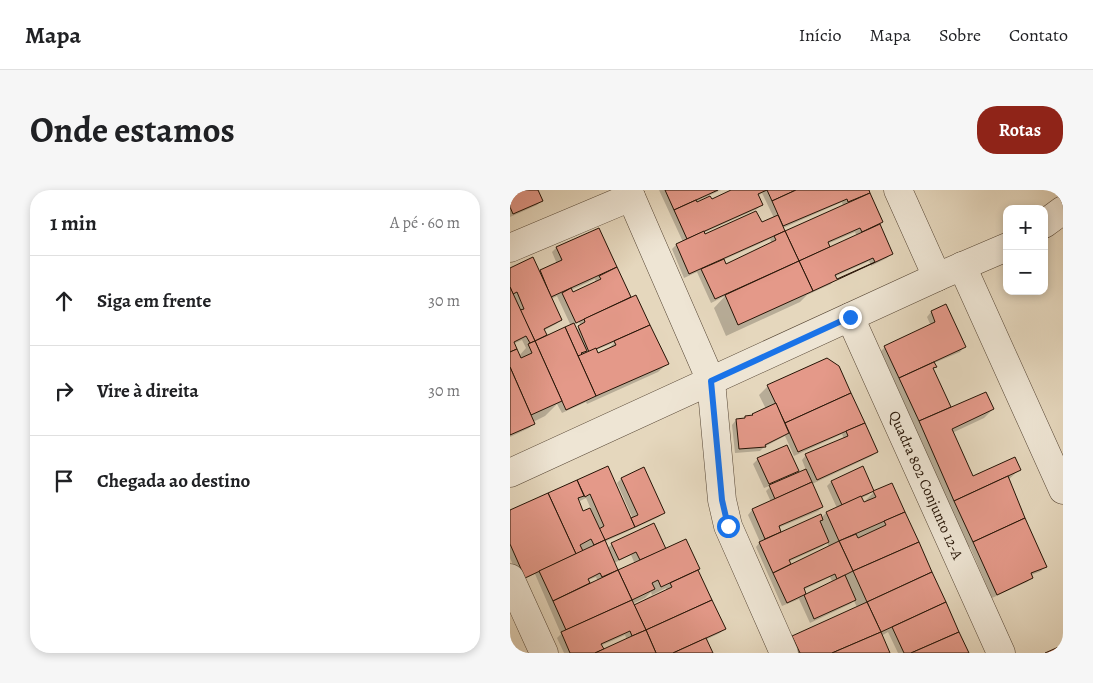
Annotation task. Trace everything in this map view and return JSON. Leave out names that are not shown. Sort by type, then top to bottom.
[{"type":"street","points":[[898,190],[937,277]]},
{"type":"street","points":[[510,248],[630,194],[711,381],[722,500],[728,526],[784,653]]},
{"type":"street","points":[[1048,221],[1063,210]]},
{"type":"street","points":[[1048,234],[1063,230]]},
{"type":"street","points":[[510,473],[937,277],[1003,249]]},
{"type":"street","points":[[962,266],[1063,490]]},
{"type":"street","name":"Quadra 802 Conjunto 12-A","points":[[850,317],[1001,653]]},
{"type":"street","points":[[510,578],[544,653]]},
{"type":"building","points":[[510,190],[538,190],[543,201],[513,214],[510,207]]},
{"type":"building","points":[[665,190],[718,190],[674,210]]},
{"type":"building","points":[[731,190],[767,190],[758,194],[763,205],[687,239],[674,210],[696,200],[697,202],[710,196],[712,199]]},
{"type":"building","points":[[767,190],[796,190],[772,201]]},
{"type":"building","points":[[796,190],[869,190],[870,193],[848,202],[847,199],[783,226],[772,201]]},
{"type":"building","points":[[870,193],[883,222],[862,232],[860,228],[828,242],[830,247],[799,261],[785,231]]},
{"type":"building","points":[[756,211],[762,222],[778,215],[785,231],[689,274],[676,244],[704,231],[705,234]]},
{"type":"building","points":[[880,224],[893,254],[813,291],[799,261]],"holes":[[[873,258],[875,262],[837,279],[835,275]]]},
{"type":"building","points":[[599,228],[617,267],[551,297],[540,270],[562,260],[556,247]]},
{"type":"building","points":[[785,231],[799,261],[715,299],[701,269],[724,259],[726,264],[776,240],[774,236]]},
{"type":"building","points":[[533,257],[562,320],[544,329],[547,335],[535,341],[520,310],[524,309],[517,292],[513,294],[510,287],[510,268]]},
{"type":"building","points":[[799,261],[813,291],[738,325],[725,295]]},
{"type":"building","points":[[617,267],[631,297],[576,323],[562,293],[571,288],[573,292],[601,279],[599,276]]},
{"type":"building","points":[[510,287],[535,341],[530,343],[526,336],[514,342],[517,349],[510,352]]},
{"type":"building","points":[[636,295],[650,325],[589,352],[578,326],[585,322],[584,319]]},
{"type":"building","points":[[946,304],[966,347],[899,378],[884,346],[935,322],[931,311]]},
{"type":"building","points":[[574,323],[587,351],[581,353],[583,355],[578,356],[565,327]]},
{"type":"building","points":[[650,325],[669,364],[596,396],[578,356],[596,348],[598,353],[616,345],[614,341]]},
{"type":"building","points":[[565,327],[596,396],[566,410],[535,341]]},
{"type":"building","points":[[535,341],[562,401],[531,415],[510,367],[510,352],[517,349],[521,358],[532,353],[528,344]]},
{"type":"building","points":[[827,358],[839,366],[851,393],[785,423],[767,385]]},
{"type":"building","points":[[934,362],[937,367],[933,368],[951,407],[919,421],[899,378]]},
{"type":"building","points":[[510,367],[535,424],[510,435]]},
{"type":"building","points":[[986,392],[994,409],[952,429],[973,476],[1015,457],[1021,470],[954,501],[919,421]]},
{"type":"building","points":[[851,393],[865,423],[798,452],[785,423]]},
{"type":"building","points":[[776,403],[789,433],[765,445],[766,447],[739,449],[736,419],[753,415]]},
{"type":"building","points":[[865,423],[878,452],[817,480],[805,454],[848,436],[846,431]]},
{"type":"building","points":[[787,445],[799,471],[769,484],[757,458]]},
{"type":"building","points":[[608,466],[635,527],[605,540],[599,529],[604,526],[590,494],[585,497],[577,480]]},
{"type":"building","points":[[863,466],[874,491],[842,505],[831,481]]},
{"type":"building","points":[[644,467],[665,513],[635,527],[631,518],[638,515],[621,478]]},
{"type":"building","points":[[806,469],[812,482],[775,499],[769,485]]},
{"type":"building","points":[[1008,476],[1025,518],[973,542],[954,501]]},
{"type":"building","points":[[577,480],[584,496],[578,498],[583,511],[590,508],[605,540],[594,545],[591,539],[580,545],[583,551],[576,554],[548,493]]},
{"type":"building","points":[[812,482],[823,507],[779,526],[781,532],[765,539],[752,509]]},
{"type":"building","points":[[892,483],[905,512],[839,541],[826,512],[861,496],[864,502],[876,497],[873,491]]},
{"type":"building","points":[[548,493],[576,554],[525,578],[510,544],[510,510]]},
{"type":"building","points":[[905,512],[919,542],[853,571],[839,541],[856,534],[858,538],[886,525],[884,521]]},
{"type":"building","points":[[821,514],[823,520],[820,521],[829,542],[789,560],[791,564],[773,573],[759,542]]},
{"type":"building","points":[[1025,518],[1047,567],[1031,573],[1033,578],[997,595],[973,542]]},
{"type":"building","points":[[654,523],[666,549],[640,560],[636,552],[619,560],[611,543]]},
{"type":"building","points":[[686,539],[700,569],[661,587],[658,580],[652,583],[655,589],[632,600],[618,570]]},
{"type":"building","points":[[605,540],[618,570],[602,577],[600,573],[588,579],[590,583],[553,601],[539,571]]},
{"type":"building","points":[[839,541],[853,571],[837,579],[835,574],[804,588],[806,594],[787,603],[773,573]]},
{"type":"building","points":[[919,542],[932,572],[867,602],[853,571]]},
{"type":"building","points":[[618,570],[632,600],[566,630],[553,601]]},
{"type":"building","points":[[698,570],[712,600],[646,630],[634,605],[672,587],[670,583]]},
{"type":"building","points":[[932,572],[946,602],[881,632],[867,602]]},
{"type":"building","points":[[845,575],[856,600],[814,619],[804,595]]},
{"type":"building","points":[[632,600],[646,630],[632,636],[630,631],[601,644],[604,649],[595,653],[570,653],[561,632]]},
{"type":"building","points":[[712,600],[726,629],[673,653],[656,653],[646,630]]},
{"type":"building","points":[[867,602],[881,632],[832,653],[800,653],[792,636]]},
{"type":"building","points":[[946,602],[959,632],[911,653],[904,653],[892,627]]},
{"type":"building","points":[[646,630],[656,653],[595,653],[632,636]]},
{"type":"building","points":[[881,632],[890,653],[832,653]]},
{"type":"building","points":[[959,632],[969,653],[911,653]]},
{"type":"building","points":[[706,638],[713,653],[673,653]]},
{"type":"building","points":[[1063,645],[1063,653],[1045,653]]},
{"type":"route","points":[[728,526],[722,500],[711,381],[850,317]]}]
